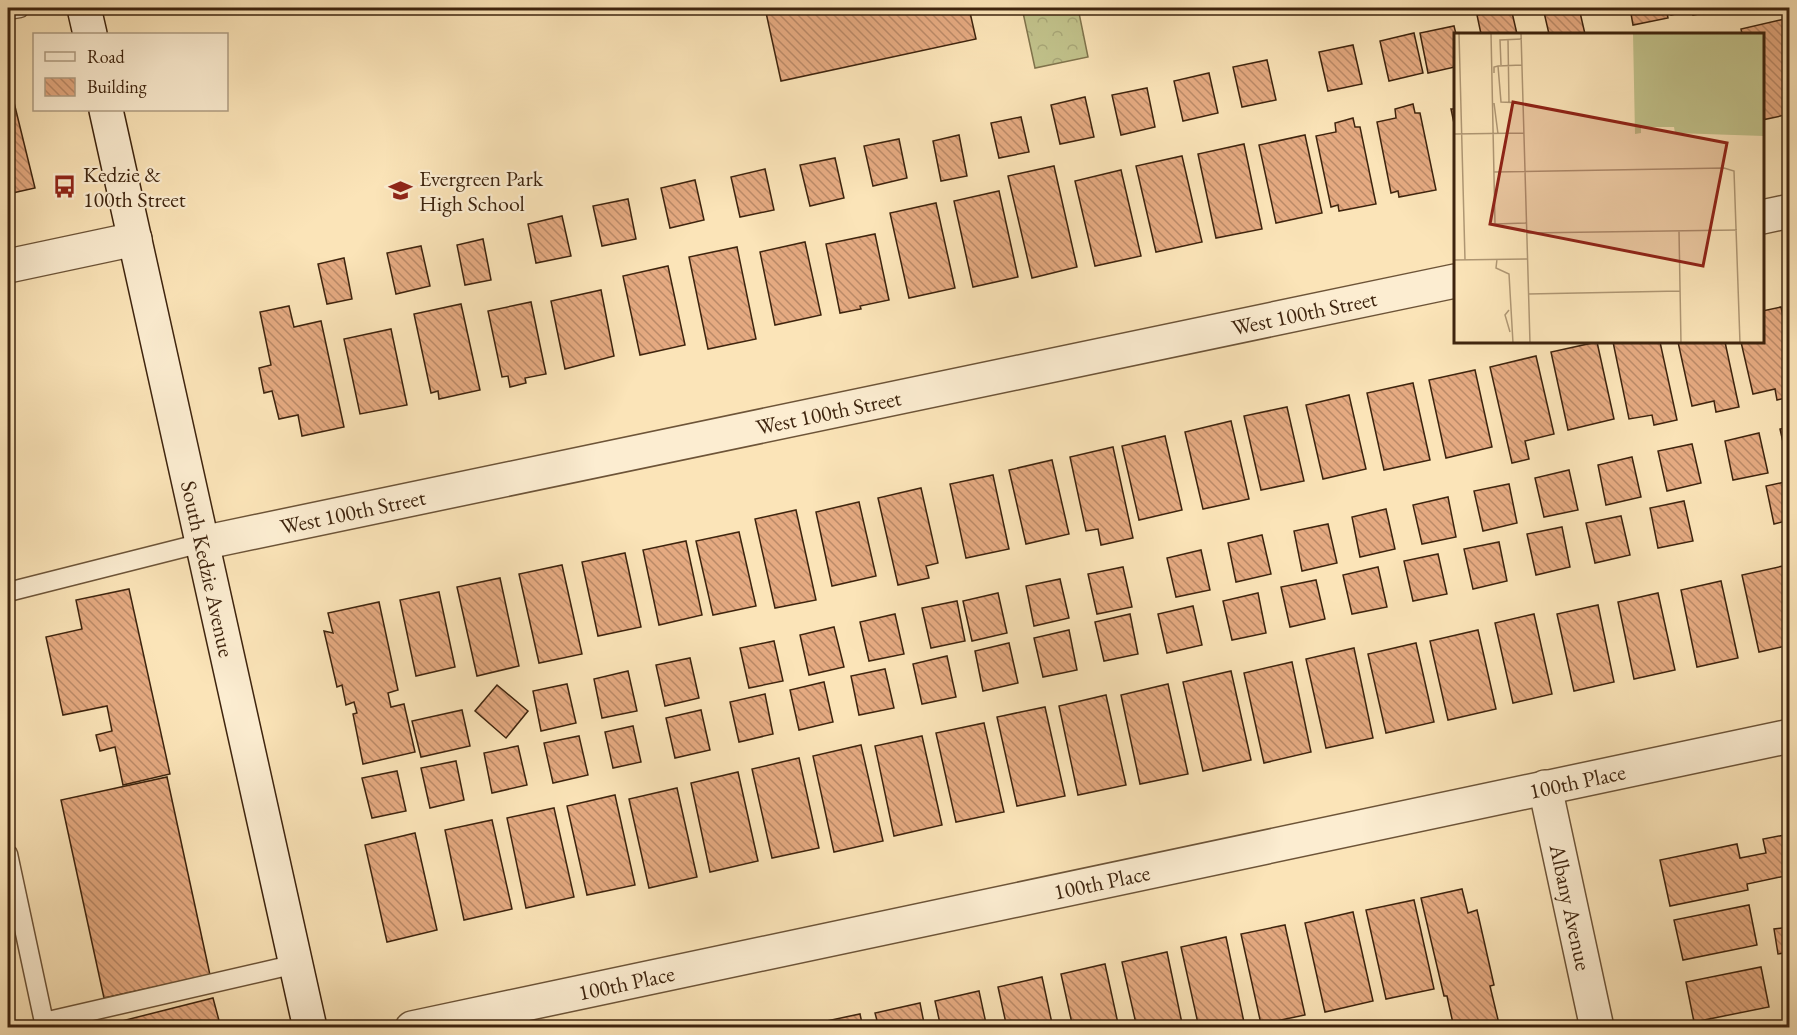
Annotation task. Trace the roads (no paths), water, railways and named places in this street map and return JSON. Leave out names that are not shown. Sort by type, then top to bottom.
[{"type":"street","points":[[84,8],[90,33]]},
{"type":"street","name":"South Kedzie Avenue","points":[[106,111],[310,1028]]},
{"type":"street","points":[[1764,217],[1790,211]]},
{"type":"street","points":[[8,266],[135,239]]},
{"type":"street","name":"West 100th Street","points":[[202,543],[1454,281]]},
{"type":"street","name":"100th Place","points":[[412,1028],[1790,736]]},
{"type":"street","name":"Albany Avenue","points":[[1545,788],[1597,1028]]},
{"type":"lane","points":[[8,10],[20,8]]},
{"type":"lane","points":[[8,592],[202,543]]},
{"type":"lane","points":[[8,854],[44,1022],[296,964]]},
{"type":"place","name":"Kedzie & 100th Street","points":[[65,187]]},
{"type":"place","name":"Evergreen Park High School","points":[[401,191]]}]
